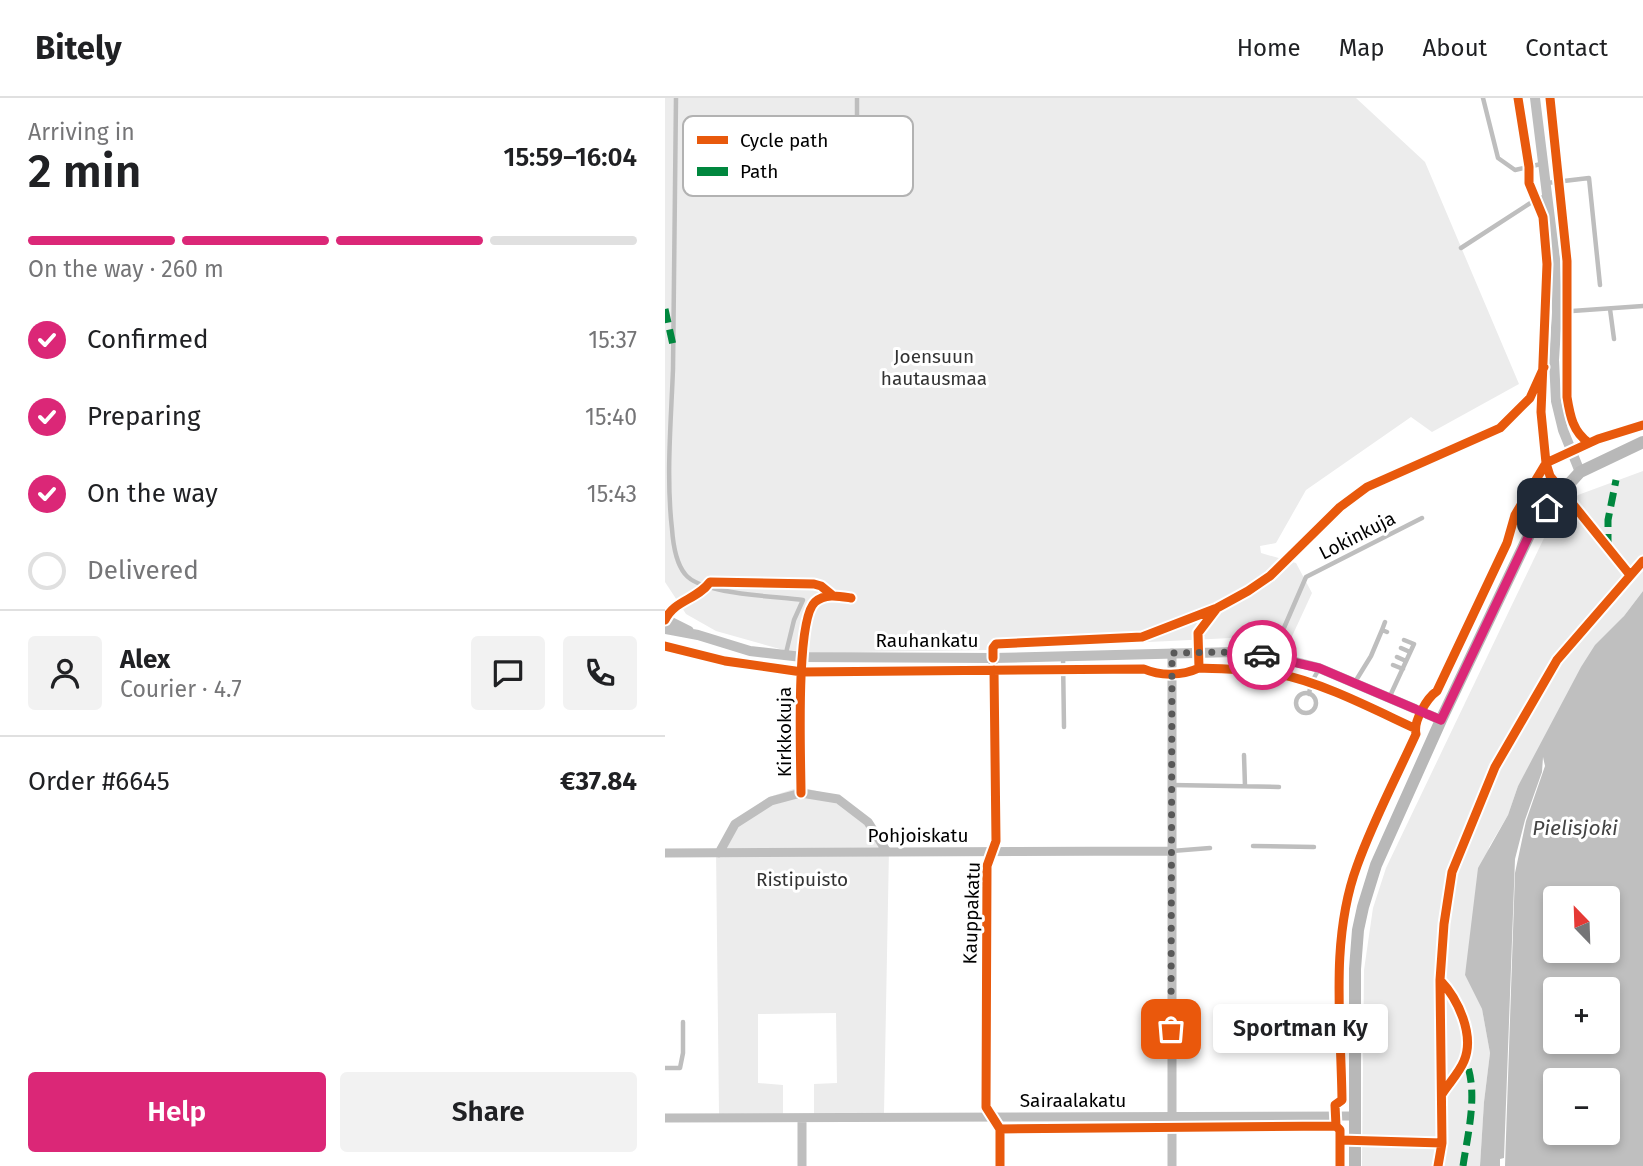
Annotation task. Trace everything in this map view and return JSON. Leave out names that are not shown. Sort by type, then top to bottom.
[{"type":"main road","points":[[1355,1166],[1355,969],[1358,930],[1376,865],[1531,531],[1547,508],[1580,472],[1643,442]]},
{"type":"street","points":[[1535,98],[1555,260],[1556,401],[1563,430],[1580,472]]},
{"type":"street","name":"Rauhankatu","points":[[665,618],[698,635]]},
{"type":"street","name":"Rauhankatu","points":[[665,629],[698,635],[750,651],[786,656],[993,658],[1235,652],[1276,657],[1319,668],[1441,720]]},
{"type":"street","points":[[1172,653],[1172,1166]]},
{"type":"street","name":"Kauppakatu","points":[[993,658],[996,841],[987,866],[986,1107],[1000,1129],[1000,1166]]},
{"type":"street","name":"Kirkkokuja","points":[[719,853],[735,824],[771,801],[801,793],[838,799],[868,822],[887,852]]},
{"type":"street","name":"Pohjoiskatu","points":[[665,853],[1171,851]]},
{"type":"street","name":"Sairaalakatu","points":[[665,1118],[1355,1116]]},
{"type":"street","points":[[802,1118],[802,1166]]},
{"type":"lane","points":[[676,98],[672,530],[678,559],[684,574],[692,581],[730,592],[803,600],[793,620],[786,656]]},
{"type":"lane","points":[[857,98],[857,116]]},
{"type":"lane","points":[[1483,98],[1498,158],[1515,170],[1542,163]]},
{"type":"lane","points":[[1546,183],[1589,178],[1600,285]]},
{"type":"lane","points":[[1461,248],[1535,200],[1548,196]]},
{"type":"lane","points":[[1557,312],[1643,306]]},
{"type":"lane","points":[[1610,309],[1614,339]]},
{"type":"lane","name":"Lokinkuja","points":[[1276,657],[1280,637],[1306,577],[1422,518]]},
{"type":"lane","points":[[1355,683],[1377,649],[1385,622]]},
{"type":"lane","points":[[1389,697],[1414,644],[1404,640]]},
{"type":"lane","points":[[1401,648],[1411,652]]},
{"type":"lane","points":[[1063,656],[1064,727]]},
{"type":"lane","points":[[1397,657],[1406,661]]},
{"type":"lane","points":[[1393,665],[1403,669]]},
{"type":"lane","points":[[1309,694],[1319,668]]},
{"type":"lane","points":[[1302,694],[1309,694],[1315,701],[1315,708],[1304,713],[1298,710],[1296,701],[1302,694]]},
{"type":"lane","points":[[1244,755],[1245,786]]},
{"type":"lane","points":[[1171,785],[1279,787]]},
{"type":"lane","points":[[1253,846],[1314,847]]},
{"type":"lane","points":[[1171,851],[1210,848]]},
{"type":"lane","points":[[665,1068],[680,1068],[683,1022]]},
{"type":"green space","name":"Joensuun hautausmaa","points":[[665,98],[1356,98],[1425,162],[1519,384],[1432,432],[1411,417],[1306,490],[1276,543],[1260,546],[1261,553],[1296,563],[1312,593],[1288,645],[1267,640],[1231,638],[988,650],[794,653],[716,631],[686,614],[665,582]]},
{"type":"green space","points":[[1643,471],[1643,591],[1624,616],[1518,786],[1508,815],[1489,847],[1465,975],[1482,1009],[1490,1053],[1480,1166],[1362,1166],[1364,970],[1373,908],[1386,868],[1544,538],[1557,517],[1578,495]]},
{"type":"green space","name":"Ristipuisto","points":[[800,787],[838,796],[889,849],[884,1114],[814,1115],[814,1084],[837,1083],[836,1013],[758,1014],[758,1083],[783,1085],[783,1114],[719,1114],[716,849],[733,822],[769,797]]},
{"type":"water","name":"Pielisjoki","points":[[1643,591],[1643,1166],[1480,1166],[1490,1053],[1482,1009],[1465,975],[1478,868],[1508,815],[1518,786],[1595,645],[1624,616]]},
{"type":"pier","points":[[1543,757],[1545,766],[1526,821],[1515,873],[1505,1166],[1500,1166],[1500,1159],[1504,1158],[1515,859],[1525,820],[1542,772]]},
{"type":"marked path","points":[[665,309],[673,345]]},
{"type":"marked path","points":[[1608,548],[1608,520],[1616,480]]},
{"type":"marked path","points":[[1463,1166],[1472,1098],[1465,1059]]},
{"type":"cycle path","points":[[1518,98],[1529,183],[1543,217],[1547,264],[1541,412],[1546,463],[1550,476],[1630,575]]},
{"type":"cycle path","points":[[1550,98],[1567,261],[1567,397],[1576,429],[1589,443]]},
{"type":"cycle path","points":[[993,658],[996,644],[1142,637],[1217,608],[1270,576],[1340,507],[1367,487],[1500,428],[1530,398],[1544,367]]},
{"type":"cycle path","points":[[1340,1166],[1340,1130],[1336,1126],[1335,1105],[1342,1100],[1340,952],[1349,894],[1363,849],[1416,734],[1422,710],[1437,691],[1507,543],[1515,515],[1546,463],[1598,439],[1643,425]]},
{"type":"cycle path","points":[[1438,1166],[1442,1143],[1440,980],[1444,924],[1452,872],[1495,767],[1557,660],[1643,561]]},
{"type":"cycle path","points":[[665,620],[674,608],[699,593],[710,582],[814,584],[832,595]]},
{"type":"cycle path","points":[[801,793],[802,662],[809,614],[815,602],[823,597],[851,598]]},
{"type":"cycle path","points":[[665,646],[725,661],[802,672],[1144,669],[1178,674],[1199,668],[1198,633],[1217,608]]},
{"type":"cycle path","points":[[1199,668],[1259,671],[1295,678],[1348,697],[1414,728]]},
{"type":"cycle path","points":[[994,670],[996,841],[987,866],[986,1107],[1000,1129],[1000,1166]]},
{"type":"cycle path","points":[[1440,980],[1453,997],[1463,1018],[1467,1040],[1464,1061],[1442,1094]]},
{"type":"cycle path","points":[[1000,1129],[1336,1126]]},
{"type":"cycle path","points":[[1340,1140],[1442,1143]]},
{"type":"way so far","points":[[1171,1029],[1172,653],[1235,652],[1262,655]]},
{"type":"place","name":"Sportman Ky","points":[[1171,1029]]},
{"type":"route","points":[[1262,655],[1319,668],[1441,720],[1531,531],[1547,508]]}]
